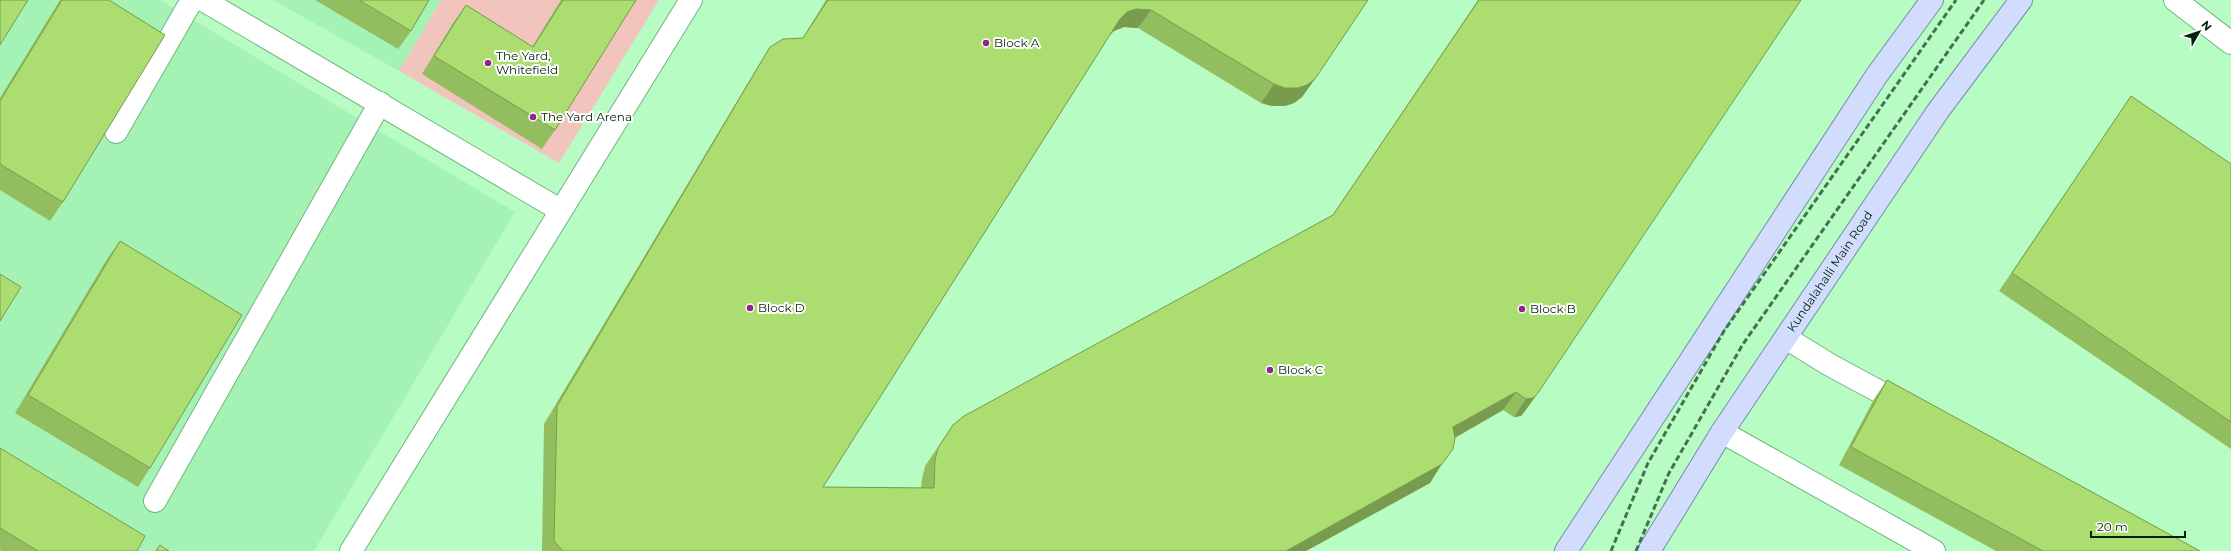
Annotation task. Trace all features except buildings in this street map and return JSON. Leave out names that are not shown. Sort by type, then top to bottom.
[{"type":"main road","points":[[1566,551],[1877,75],[1932,0]]},
{"type":"main road","name":"Kundalahalli Main Road","points":[[1649,551],[1722,432],[1938,111],[2021,0]]},
{"type":"street","points":[[116,132],[192,0]]},
{"type":"street","points":[[203,0],[560,210]]},
{"type":"street","points":[[351,551],[560,210],[691,0]]},
{"type":"street","points":[[2175,0],[2231,43]]},
{"type":"street","points":[[155,501],[380,104]]},
{"type":"street","points":[[1786,338],[1830,365],[1927,417]]},
{"type":"street","points":[[1722,432],[1934,551]]},
{"type":"shaded area","points":[[0,0],[160,0],[515,212],[314,551],[0,551]]},
{"type":"shaded area","points":[[273,0],[441,0],[399,71]]},
{"type":"shaded area","name":"The Yard Arena","points":[[441,0],[659,0],[559,163],[399,71]]},
{"type":"railway","points":[[1611,551],[1648,463],[1724,331],[1956,0]]},
{"type":"railway","points":[[1636,551],[1669,473],[1743,344],[1984,0]]},
{"type":"place","name":"Block A","points":[[986,43]]},
{"type":"place","name":"The Yard, Whitefield","points":[[488,63]]},
{"type":"place","name":"The Yard Arena","points":[[533,117]]},
{"type":"place","name":"Block D","points":[[750,308]]},
{"type":"place","name":"Block B","points":[[1522,309]]},
{"type":"place","name":"Block C","points":[[1270,370]]}]
